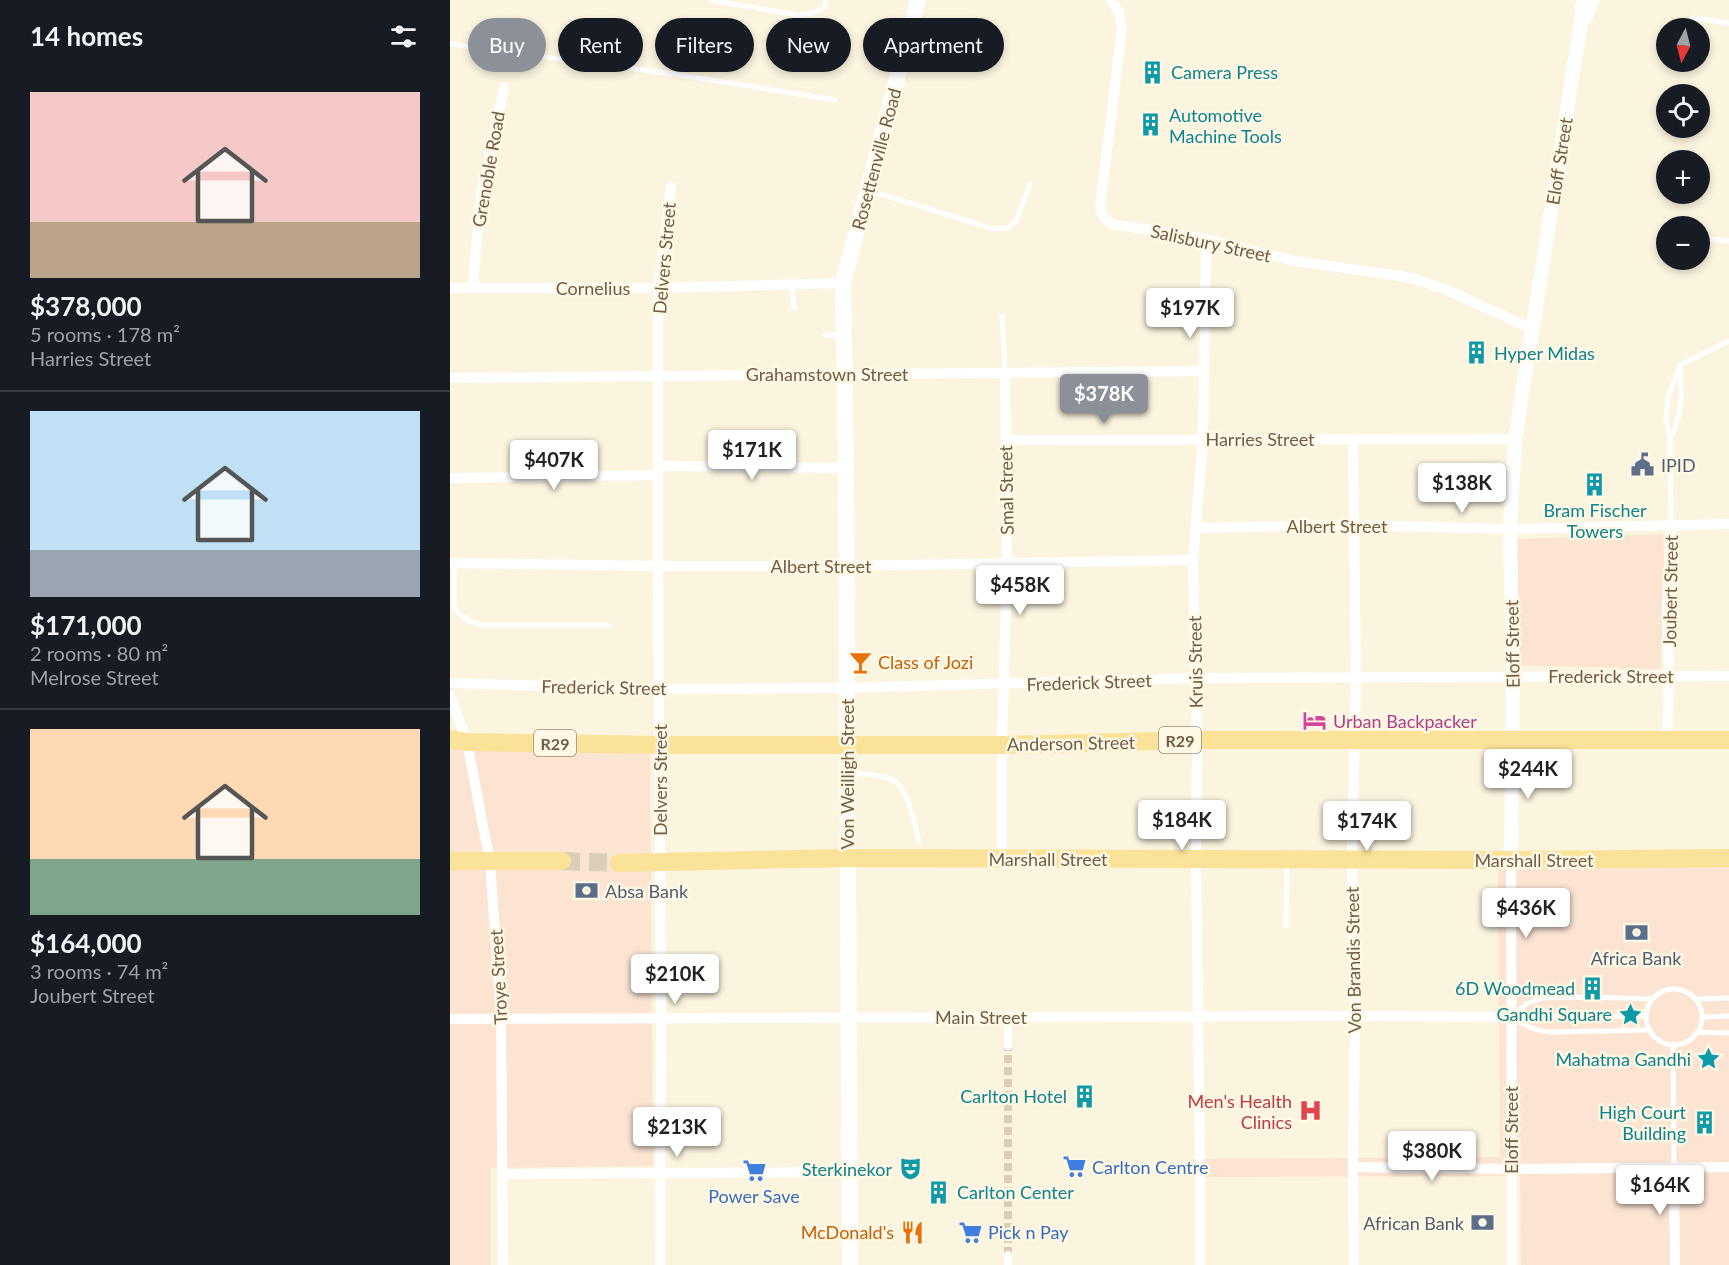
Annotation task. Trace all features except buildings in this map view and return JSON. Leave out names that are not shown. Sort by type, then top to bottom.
[{"type":"main road","name":"Rosettenville Road","points":[[843,283],[918,0]]},
{"type":"main road","name":"Von Weilligh Street","points":[[843,283],[847,566],[850,1265]]},
{"type":"main road","name":"Anderson Street","points":[[459,740],[660,745],[1002,745],[1197,740],[1729,740]]},
{"type":"main road","name":"Marshall Street","points":[[619,863],[847,858],[1511,860],[1729,858]]},
{"type":"main road","points":[[450,861],[562,861]]},
{"type":"street","name":"Salisbury Street","points":[[1111,0],[1118,10],[1122,28],[1100,207],[1102,216],[1112,224],[1206,239],[1295,261],[1415,279],[1447,290],[1532,329]]},
{"type":"street","name":"Eloff Street","points":[[1512,1265],[1513,677],[1510,529],[1515,439],[1580,28],[1582,0]]},
{"type":"street","name":"Eloff Street","points":[[1580,28],[1593,0]]},
{"type":"street","name":"Grenoble Road","points":[[474,288],[480,199],[504,87]]},
{"type":"street","name":"Delvers Street","points":[[660,1265],[658,288],[671,187]]},
{"type":"street","name":"Kruis Street","points":[[1200,1265],[1197,740],[1192,560],[1203,439],[1206,239]]},
{"type":"street","name":"Cornelius","points":[[450,288],[658,288],[843,283]]},
{"type":"street","name":"Grahamstown Street","points":[[450,378],[1204,371]]},
{"type":"street","name":"Smal Street","points":[[1002,859],[1002,745],[1007,563],[1005,372]]},
{"type":"street","name":"Von Brandis Street","points":[[1353,439],[1356,678],[1352,860],[1355,1016],[1354,1265]]},
{"type":"street","name":"Harries Street","points":[[1006,440],[1515,439]]},
{"type":"street","points":[[450,478],[846,468]]},
{"type":"street","name":"Joubert Street","points":[[1667,741],[1669,676],[1667,605],[1671,524]]},
{"type":"street","name":"Albert Street","points":[[1196,528],[1353,525],[1510,529],[1729,524]]},
{"type":"street","name":"Albert Street","points":[[452,563],[847,566],[1192,560]]},
{"type":"street","name":"Frederick Street","points":[[450,683],[659,689],[846,688],[1196,678],[1729,676]]},
{"type":"street","name":"Troye Street","points":[[450,695],[490,862],[501,1018],[502,1265]]},
{"type":"street","name":"Main Street","points":[[450,1019],[848,1016],[1512,1017]]},
{"type":"street","points":[[1008,1017],[1008,1046]]},
{"type":"street","points":[[1353,1167],[1511,1169],[1729,1167]]},
{"type":"street","points":[[1674,1167],[1675,1265]]},
{"type":"street","points":[[503,1174],[850,1172]]},
{"type":"street","points":[[1008,1255],[1008,1265]]},
{"type":"lane","points":[[711,0],[797,15],[814,13],[824,7],[826,0]]},
{"type":"lane","points":[[1710,20],[1729,23]]},
{"type":"lane","points":[[450,44],[680,75],[835,100]]},
{"type":"lane","points":[[868,190],[994,230],[1008,228],[1016,221],[1030,184]]},
{"type":"lane","points":[[1710,239],[1729,241]]},
{"type":"lane","points":[[792,284],[794,308]]},
{"type":"lane","points":[[1002,316],[1005,372]]},
{"type":"lane","points":[[825,335],[844,335]]},
{"type":"lane","points":[[1670,440],[1666,418],[1668,398],[1680,365],[1729,341]]},
{"type":"lane","points":[[1670,440],[1678,422],[1682,403],[1680,365]]},
{"type":"lane","name":"Joubert Street","points":[[1670,440],[1671,524]]},
{"type":"lane","points":[[452,563],[454,608],[472,623],[483,625],[609,625]]},
{"type":"lane","points":[[847,772],[893,780],[900,785],[907,799],[919,842]]},
{"type":"lane","points":[[1286,926],[1287,860]]},
{"type":"lane","points":[[1673,989],[1689,993],[1701,1011],[1697,1032],[1682,1043],[1673,1044],[1656,1038],[1650,1030],[1646,1016],[1652,999],[1662,992],[1673,989]]},
{"type":"lane","points":[[1512,1017],[1526,1005],[1542,998],[1652,999]]},
{"type":"lane","points":[[1695,999],[1729,998]]},
{"type":"lane","points":[[1512,1017],[1646,1016]]},
{"type":"lane","points":[[1701,1017],[1729,1016]]},
{"type":"lane","name":"Main Street","points":[[1512,1017],[1527,1028],[1539,1031],[1650,1030]]},
{"type":"lane","points":[[1697,1032],[1729,1033]]},
{"type":"lane","points":[[1673,1044],[1674,1167]]},
{"type":"shaded area","points":[[1663,534],[1667,605],[1663,621],[1660,669],[1519,665],[1517,539]]},
{"type":"shaded area","points":[[450,746],[650,748],[653,1166],[491,1168],[491,1265],[450,1265]]},
{"type":"shaded area","points":[[1729,866],[1729,1265],[1521,1265],[1520,1176],[1193,1177],[1192,1159],[1500,1157],[1498,868]]},
{"type":"tunnel","points":[[562,861],[619,863]]},
{"type":"tunnel","points":[[1008,1046],[1008,1255]]},
{"type":"place","name":"Camera Press","points":[[1153,72]]},
{"type":"place","name":"Automotive Machine Tools","points":[[1151,125]]},
{"type":"place","name":"Hyper Midas","points":[[1476,353]]},
{"type":"place","name":"IPID","points":[[1643,465]]},
{"type":"place","name":"Bram Fischer Towers","points":[[1595,484]]},
{"type":"place","name":"Class of Jozi","points":[[860,662]]},
{"type":"place","name":"Urban Backpacker","points":[[1315,721]]},
{"type":"place","name":"Absa Bank","points":[[587,891]]},
{"type":"place","name":"Africa Bank","points":[[1636,932]]},
{"type":"place","name":"6D Woodmead","points":[[1593,988]]},
{"type":"place","name":"Gandhi Square","points":[[1630,1014]]},
{"type":"place","name":"Mahatma Gandhi","points":[[1709,1059]]},
{"type":"place","name":"Carlton Hotel","points":[[1085,1096]]},
{"type":"place","name":"Men's Health Clinics","points":[[1310,1111]]},
{"type":"place","name":"High Court Building","points":[[1704,1122]]},
{"type":"place","name":"Carlton Centre","points":[[1074,1167]]},
{"type":"place","name":"Sterkinekor","points":[[910,1169]]},
{"type":"place","name":"Power Save","points":[[754,1170]]},
{"type":"place","name":"Carlton Center","points":[[939,1192]]},
{"type":"place","name":"African Bank","points":[[1482,1223]]},
{"type":"place","name":"McDonald's","points":[[912,1232]]},
{"type":"place","name":"Pick n Pay","points":[[970,1232]]}]
